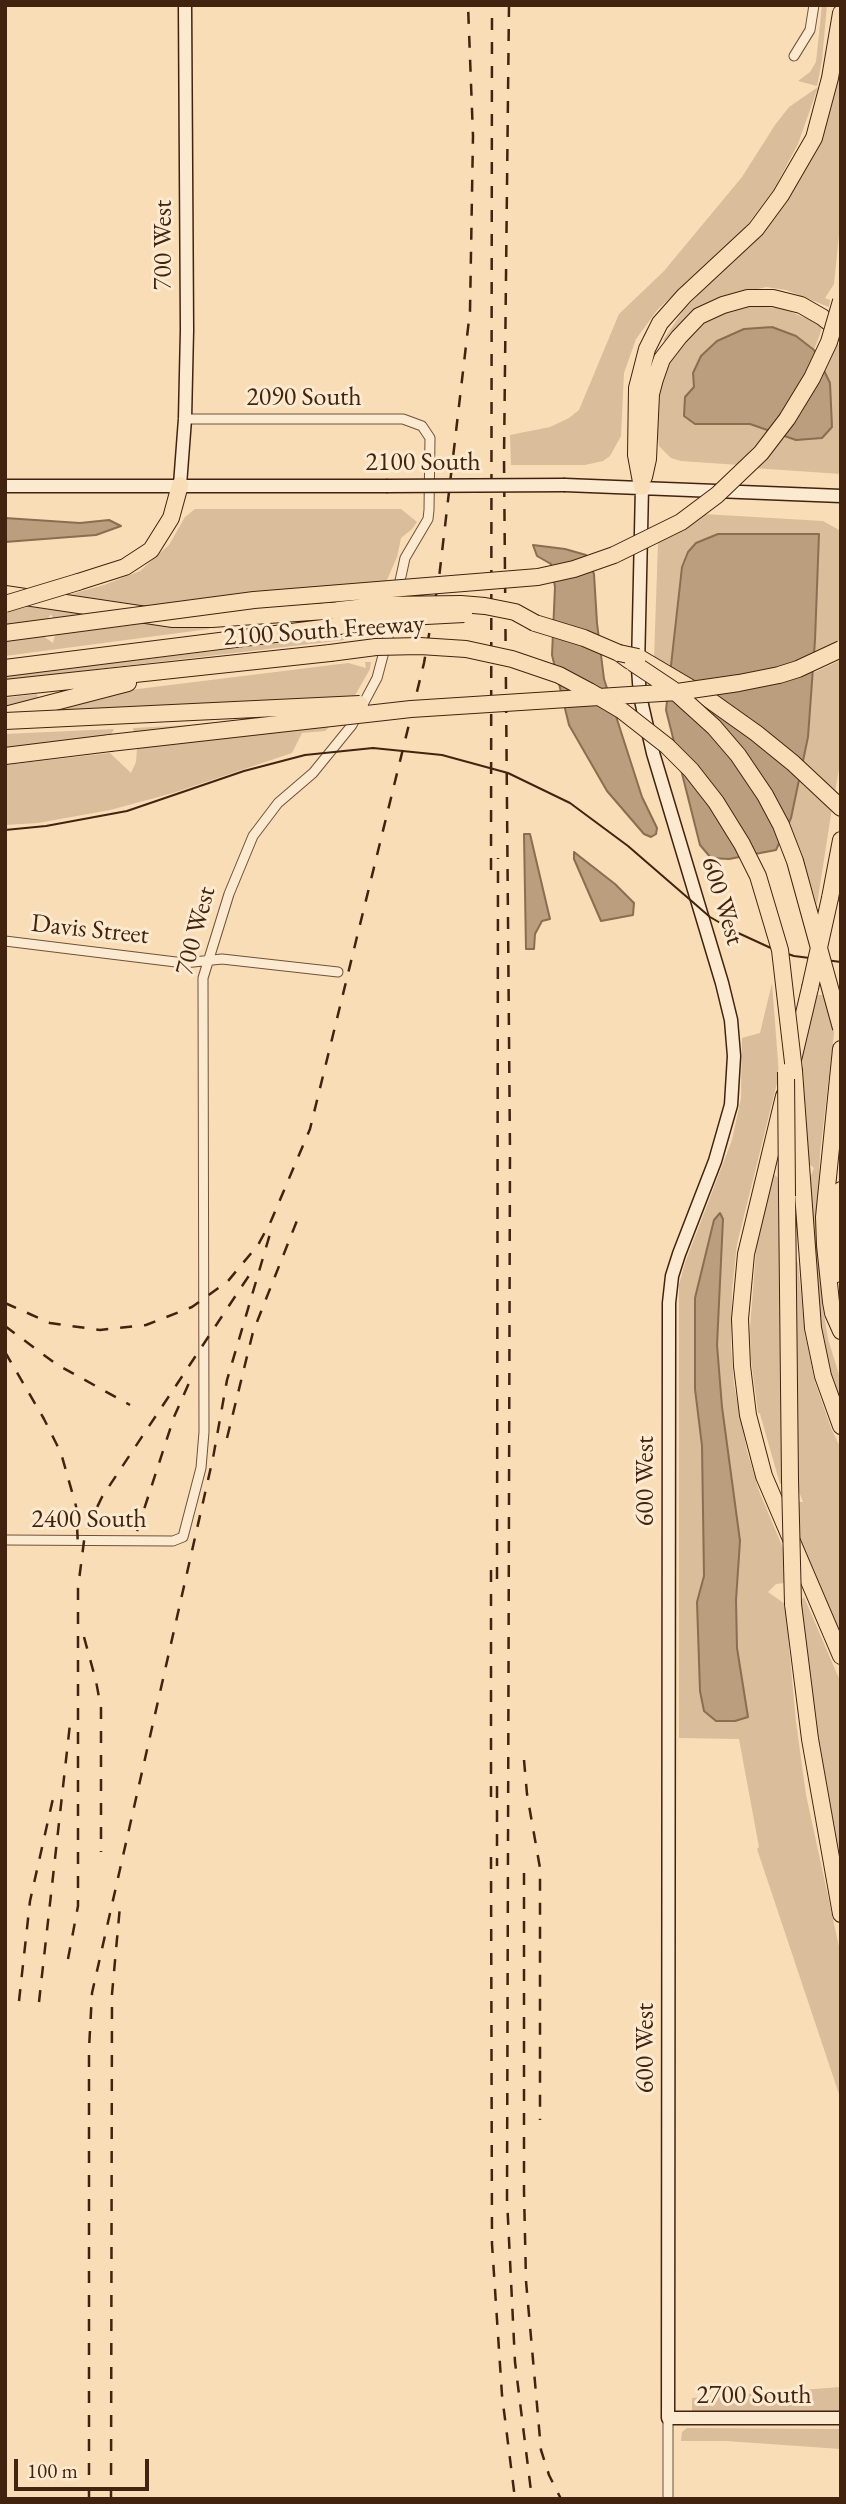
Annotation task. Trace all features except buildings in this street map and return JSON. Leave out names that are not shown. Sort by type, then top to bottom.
[{"type":"highway","points":[[642,487],[636,455],[637,388],[647,349],[660,323],[684,296],[756,229],[781,195],[814,138],[830,78],[841,13]]},
{"type":"highway","points":[[642,487],[648,458],[655,380],[662,359],[699,316],[723,305],[748,299],[774,298],[801,305],[841,332]]},
{"type":"highway","points":[[5,633],[280,597],[538,577],[574,569],[614,555],[681,522],[717,495],[761,453],[787,419],[812,379],[829,342],[841,301]]},
{"type":"highway","points":[[5,604],[115,571],[135,562],[151,550],[171,518],[180,485]]},
{"type":"highway","points":[[5,594],[173,619],[339,618]]},
{"type":"highway","name":"2100 South Freeway","points":[[5,668],[339,618],[446,614],[480,614],[536,623],[584,638],[619,653]]},
{"type":"highway","name":"2100 South Freeway","points":[[5,688],[237,661],[410,646],[450,648],[494,655],[559,675],[604,699],[640,723],[674,753],[702,784],[746,851],[765,896],[776,933],[787,1004],[795,1195]]},
{"type":"highway","points":[[5,756],[411,709],[677,692],[739,683],[798,669],[841,649]]},
{"type":"highway","points":[[619,653],[638,657],[731,715],[793,763],[841,808]]},
{"type":"highway","points":[[619,653],[672,689],[700,713],[732,748],[765,795],[781,825],[795,861],[841,1028]]},
{"type":"highway","points":[[5,715],[116,685],[237,661]]},
{"type":"highway","points":[[5,721],[428,701],[516,703]]},
{"type":"highway","points":[[841,840],[810,988],[748,1237],[742,1285],[740,1350],[748,1415],[764,1476],[841,1656]]},
{"type":"highway","points":[[841,1049],[824,1217],[831,1302],[841,1331]]},
{"type":"highway","points":[[841,1190],[836,1231],[841,1307]]},
{"type":"highway","points":[[795,1195],[813,1328],[824,1376],[841,1426]]},
{"type":"highway","points":[[795,1195],[790,1480],[793,1604],[810,1739],[841,1914]]},
{"type":"street","name":"700 West","points":[[180,485],[187,330],[185,5]]},
{"type":"street","points":[[793,56],[810,30],[814,5]]},
{"type":"street","name":"2090 South","points":[[185,419],[403,419],[422,426]]},
{"type":"street","name":"700 West","points":[[173,1541],[183,1537],[201,1468],[204,1432],[203,978],[236,872],[253,836],[278,803],[313,773],[352,725],[377,678],[391,633],[401,570],[428,519],[430,438],[422,426]]},
{"type":"street","name":"2100 South","points":[[5,486],[565,485],[841,496]]},
{"type":"street","name":"600 West","points":[[642,487],[638,668],[640,696],[653,753],[722,983],[731,1020],[734,1056],[731,1105],[715,1161],[672,1276],[669,1303],[668,2499]]},
{"type":"street","name":"Davis Street","points":[[5,941],[184,963],[222,959],[338,972]]},
{"type":"street","name":"2400 South","points":[[5,1540],[173,1541]]},
{"type":"street","name":"2700 South","points":[[668,2418],[841,2418]]},
{"type":"shaded area","points":[[822,5],[827,5],[817,86],[798,81],[810,72],[816,62]]},
{"type":"shaded area","points":[[841,7],[841,215],[834,284],[825,298],[830,300],[829,307],[786,290],[766,287],[729,296],[666,341],[663,340],[683,311],[738,253],[808,155]]},
{"type":"shaded area","points":[[818,87],[798,144],[774,189],[742,232],[658,309],[636,339],[624,373],[621,436],[610,456],[603,461],[585,465],[511,465],[510,435],[550,427],[579,410],[619,314],[664,271],[742,177],[789,107]]},
{"type":"shaded area","points":[[746,306],[782,308],[814,322],[822,328],[814,350],[796,336],[772,327],[744,329],[685,398],[696,424],[750,424],[768,430],[739,465],[671,458],[659,446],[657,427],[661,381],[674,351],[699,325],[714,316]]},
{"type":"shaded area","points":[[772,327],[796,336],[814,350],[830,383],[832,427],[822,438],[796,440],[750,424],[695,424],[684,416],[685,397],[694,387],[693,373],[701,356],[717,341],[744,329]]},
{"type":"shaded area","points":[[837,343],[841,348],[841,474],[753,468]]},
{"type":"shaded area","points":[[195,509],[401,509],[417,522],[401,538],[397,557],[386,582],[150,610],[68,595],[140,571],[169,545],[185,517]]},
{"type":"shaded area","points":[[703,514],[823,521],[841,531],[841,640],[814,654],[680,578],[671,668],[654,659],[658,543]]},
{"type":"shaded area","points":[[5,518],[80,523],[109,520],[121,526],[96,535],[5,542]]},
{"type":"shaded area","points":[[718,534],[819,534],[808,737],[791,818],[776,850],[729,859],[711,858],[700,845],[666,710],[682,567],[688,552],[696,543]]},
{"type":"shaded area","points":[[533,545],[586,555],[594,574],[604,679],[642,797],[657,828],[656,834],[651,837],[644,834],[607,791],[569,725],[552,655],[555,587],[551,564],[537,556]]},
{"type":"shaded area","points":[[41,603],[112,615],[55,622],[51,614],[45,623],[5,628],[5,613]]},
{"type":"shaded area","points":[[154,622],[208,624],[209,629],[5,656],[5,641],[43,636],[53,643],[55,635]]},
{"type":"shaded area","points":[[347,635],[344,640],[5,680],[5,676]]},
{"type":"shaded area","points":[[841,660],[841,758],[835,792],[802,763],[808,737],[813,673]]},
{"type":"shaded area","points":[[365,662],[371,662],[370,669],[353,699],[17,716],[122,691],[348,663],[366,668]]},
{"type":"shaded area","points":[[37,694],[38,698],[5,706],[5,698]]},
{"type":"shaded area","points":[[250,722],[135,737],[133,728]]},
{"type":"shaded area","points":[[330,726],[325,731],[302,733],[292,753],[173,793],[110,810],[38,823],[5,825],[5,765],[110,753],[131,773],[136,762],[137,748]]},
{"type":"shaded area","points":[[114,729],[108,740],[5,752],[5,734]]},
{"type":"shaded area","points":[[799,776],[832,808],[817,905],[789,822]]},
{"type":"shaded area","points":[[524,834],[530,834],[550,919],[542,921],[535,934],[534,949],[526,949]]},
{"type":"shaded area","points":[[574,852],[615,884],[634,903],[633,915],[601,921],[574,859]]},
{"type":"shaded area","points":[[772,983],[779,1075],[737,1244],[732,1290],[731,1347],[734,1385],[747,1451],[759,1491],[783,1548],[784,1583],[776,1584],[768,1592],[785,1604],[806,1795],[841,1956],[841,2100],[757,1849],[759,1847],[739,1739],[679,1738],[679,1285],[732,1140],[741,1098],[742,1038],[760,1033]]},
{"type":"shaded area","points":[[817,995],[823,995],[834,1033],[820,1153],[817,1224],[822,1302],[828,1339],[841,1381],[841,1405],[821,1326],[810,1178],[814,1168],[809,1164],[802,1056]]},
{"type":"shaded area","points":[[772,1173],[781,1180],[780,1484],[758,1413],[750,1328],[758,1226],[761,1225]]},
{"type":"shaded area","points":[[720,1213],[723,1219],[717,1345],[722,1407],[740,1541],[736,1600],[737,1648],[748,1717],[735,1721],[716,1721],[704,1711],[700,1691],[697,1602],[704,1576],[702,1446],[695,1389],[695,1298],[714,1220]]},
{"type":"shaded area","points":[[795,1252],[805,1334],[815,1382],[841,1449],[841,1635],[795,1533],[795,1502],[803,1502],[795,1481]]},
{"type":"shaded area","points":[[804,1597],[841,1683],[841,1903],[798,1604]]},
{"type":"shaded area","points":[[841,2387],[841,2411],[692,2411],[692,2398]]},
{"type":"shaded area","points":[[687,2428],[841,2429],[841,2449],[726,2441],[681,2441],[682,2432]]},
{"type":"tram line","points":[[5,830],[46,826],[127,811],[244,771],[305,755],[373,748],[442,755],[508,773],[570,803],[628,846],[710,917],[736,932],[794,956],[841,962]]},
{"type":"railway","points":[[5,1303],[50,1323],[100,1330],[146,1325],[192,1307],[228,1281],[258,1245],[310,1129],[424,663],[439,578],[470,311],[473,136],[468,5]]},
{"type":"railway","points":[[491,870],[492,5]]},
{"type":"railway","points":[[509,5],[504,458],[510,1151],[507,2199],[515,2362],[532,2499]]},
{"type":"railway","points":[[497,1579],[498,858]]},
{"type":"railway","points":[[227,1438],[253,1332],[298,1218]]},
{"type":"railway","points":[[89,2499],[89,2049],[92,1993],[213,1458],[227,1380],[270,1234]]},
{"type":"railway","points":[[68,1959],[78,1906],[78,1588],[84,1541],[102,1497],[254,1268]]},
{"type":"railway","points":[[5,1326],[56,1364],[130,1405]]},
{"type":"railway","points":[[5,1352],[61,1453],[76,1506],[78,1546]]},
{"type":"railway","points":[[137,1531],[174,1417],[192,1376]]},
{"type":"railway","points":[[491,1570],[491,1797]]},
{"type":"railway","points":[[84,1637],[101,1708],[101,1852]]},
{"type":"railway","points":[[39,2002],[70,1724]]},
{"type":"railway","points":[[524,1760],[540,1868],[540,2120]]},
{"type":"railway","points":[[497,1786],[497,1866]]},
{"type":"railway","points":[[19,2001],[30,1901],[54,1794]]},
{"type":"railway","points":[[491,1857],[492,2244],[502,2395],[515,2499]]},
{"type":"railway","points":[[524,1873],[526,2281],[541,2450],[561,2499]]},
{"type":"railway","points":[[111,2499],[112,1994],[120,1906]]}]
